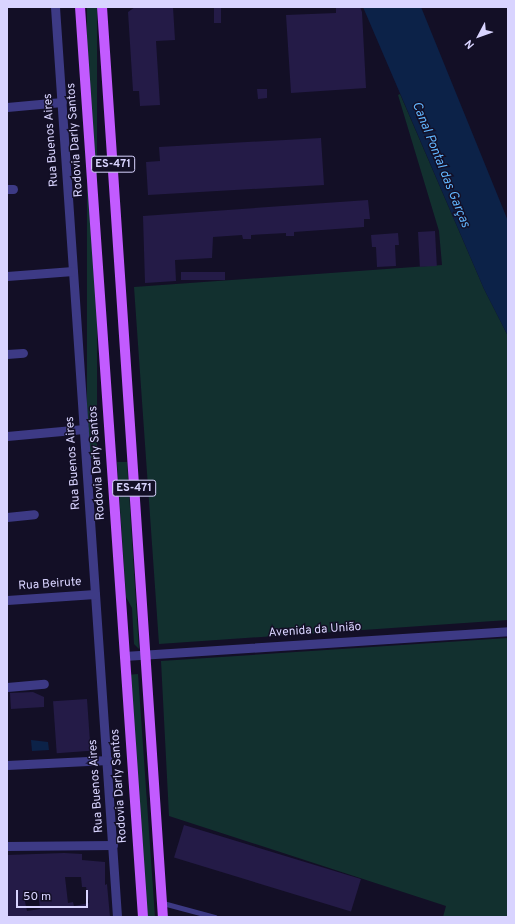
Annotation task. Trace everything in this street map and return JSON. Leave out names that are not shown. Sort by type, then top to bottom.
[{"type":"main road","name":"Rodovia Darly Santos","points":[[80,7],[143,917]]},
{"type":"main road","name":"ES-471","points":[[102,7],[163,917]]},
{"type":"street","name":"Rua Buenos Aires","points":[[55,7],[95,594],[108,760],[117,917]]},
{"type":"street","points":[[7,106],[62,102]]},
{"type":"street","points":[[7,276],[73,271]]},
{"type":"street","points":[[7,354],[23,353]]},
{"type":"street","points":[[7,436],[84,429]]},
{"type":"street","points":[[7,517],[34,514]]},
{"type":"street","name":"Rua Beirute","points":[[7,600],[95,594]]},
{"type":"street","name":"Avenida da União","points":[[124,656],[508,631]]},
{"type":"street","points":[[7,686],[44,684]]},
{"type":"street","points":[[7,765],[108,760]]},
{"type":"street","points":[[7,846],[113,845]]},
{"type":"lane","points":[[162,903],[215,917]]},
{"type":"green space","points":[[87,7],[97,7],[97,458],[87,458]]},
{"type":"green space","points":[[400,94],[484,289],[508,336],[508,620],[159,644],[134,287],[442,265],[439,231],[398,95]]},
{"type":"green space","points":[[117,462],[127,462],[139,649],[134,644],[132,608],[126,597]]},
{"type":"green space","points":[[508,638],[508,917],[443,917],[446,906],[169,816],[161,661]]},
{"type":"green space","points":[[138,674],[155,917],[146,917],[129,675]]},
{"type":"water","name":"Canal Pontal das Garças","points":[[363,7],[421,7],[508,221],[508,336],[484,289]]},
{"type":"water","points":[[31,740],[48,742],[49,750],[32,751]]},
{"type":"building","points":[[135,7],[173,7],[175,40],[156,41],[160,105],[140,106],[139,91],[133,91],[128,12]]},
{"type":"building","points":[[214,7],[221,7],[221,23],[214,23]]},
{"type":"building","points":[[336,7],[360,7],[362,12],[366,88],[291,93],[286,15],[336,13]]},
{"type":"building","points":[[257,89],[267,89],[267,98],[258,99]]},
{"type":"building","points":[[321,138],[324,185],[148,195],[146,162],[160,161],[159,147]]},
{"type":"building","points":[[368,200],[370,219],[364,219],[364,227],[294,232],[294,236],[286,236],[286,233],[251,235],[251,239],[243,239],[242,235],[213,237],[212,258],[175,260],[176,281],[145,283],[143,216]]},
{"type":"building","points":[[435,231],[437,266],[420,267],[418,232]]},
{"type":"building","points":[[398,233],[399,245],[395,245],[396,266],[377,267],[376,247],[372,247],[371,235]]},
{"type":"building","points":[[181,272],[225,272],[225,280],[181,280]]},
{"type":"building","points":[[33,692],[44,697],[44,707],[11,709],[10,693]]},
{"type":"building","points":[[87,699],[91,751],[57,753],[53,701]]},
{"type":"building","points":[[184,825],[361,879],[351,912],[174,858]]},
{"type":"building","points":[[64,853],[82,854],[82,860],[105,862],[105,885],[107,884],[110,917],[7,917],[7,855]],"holes":[[[65,877],[81,877],[82,887],[86,887],[89,903],[74,906],[73,902],[68,903]],[[38,891],[40,909],[27,911],[23,892]]]}]
